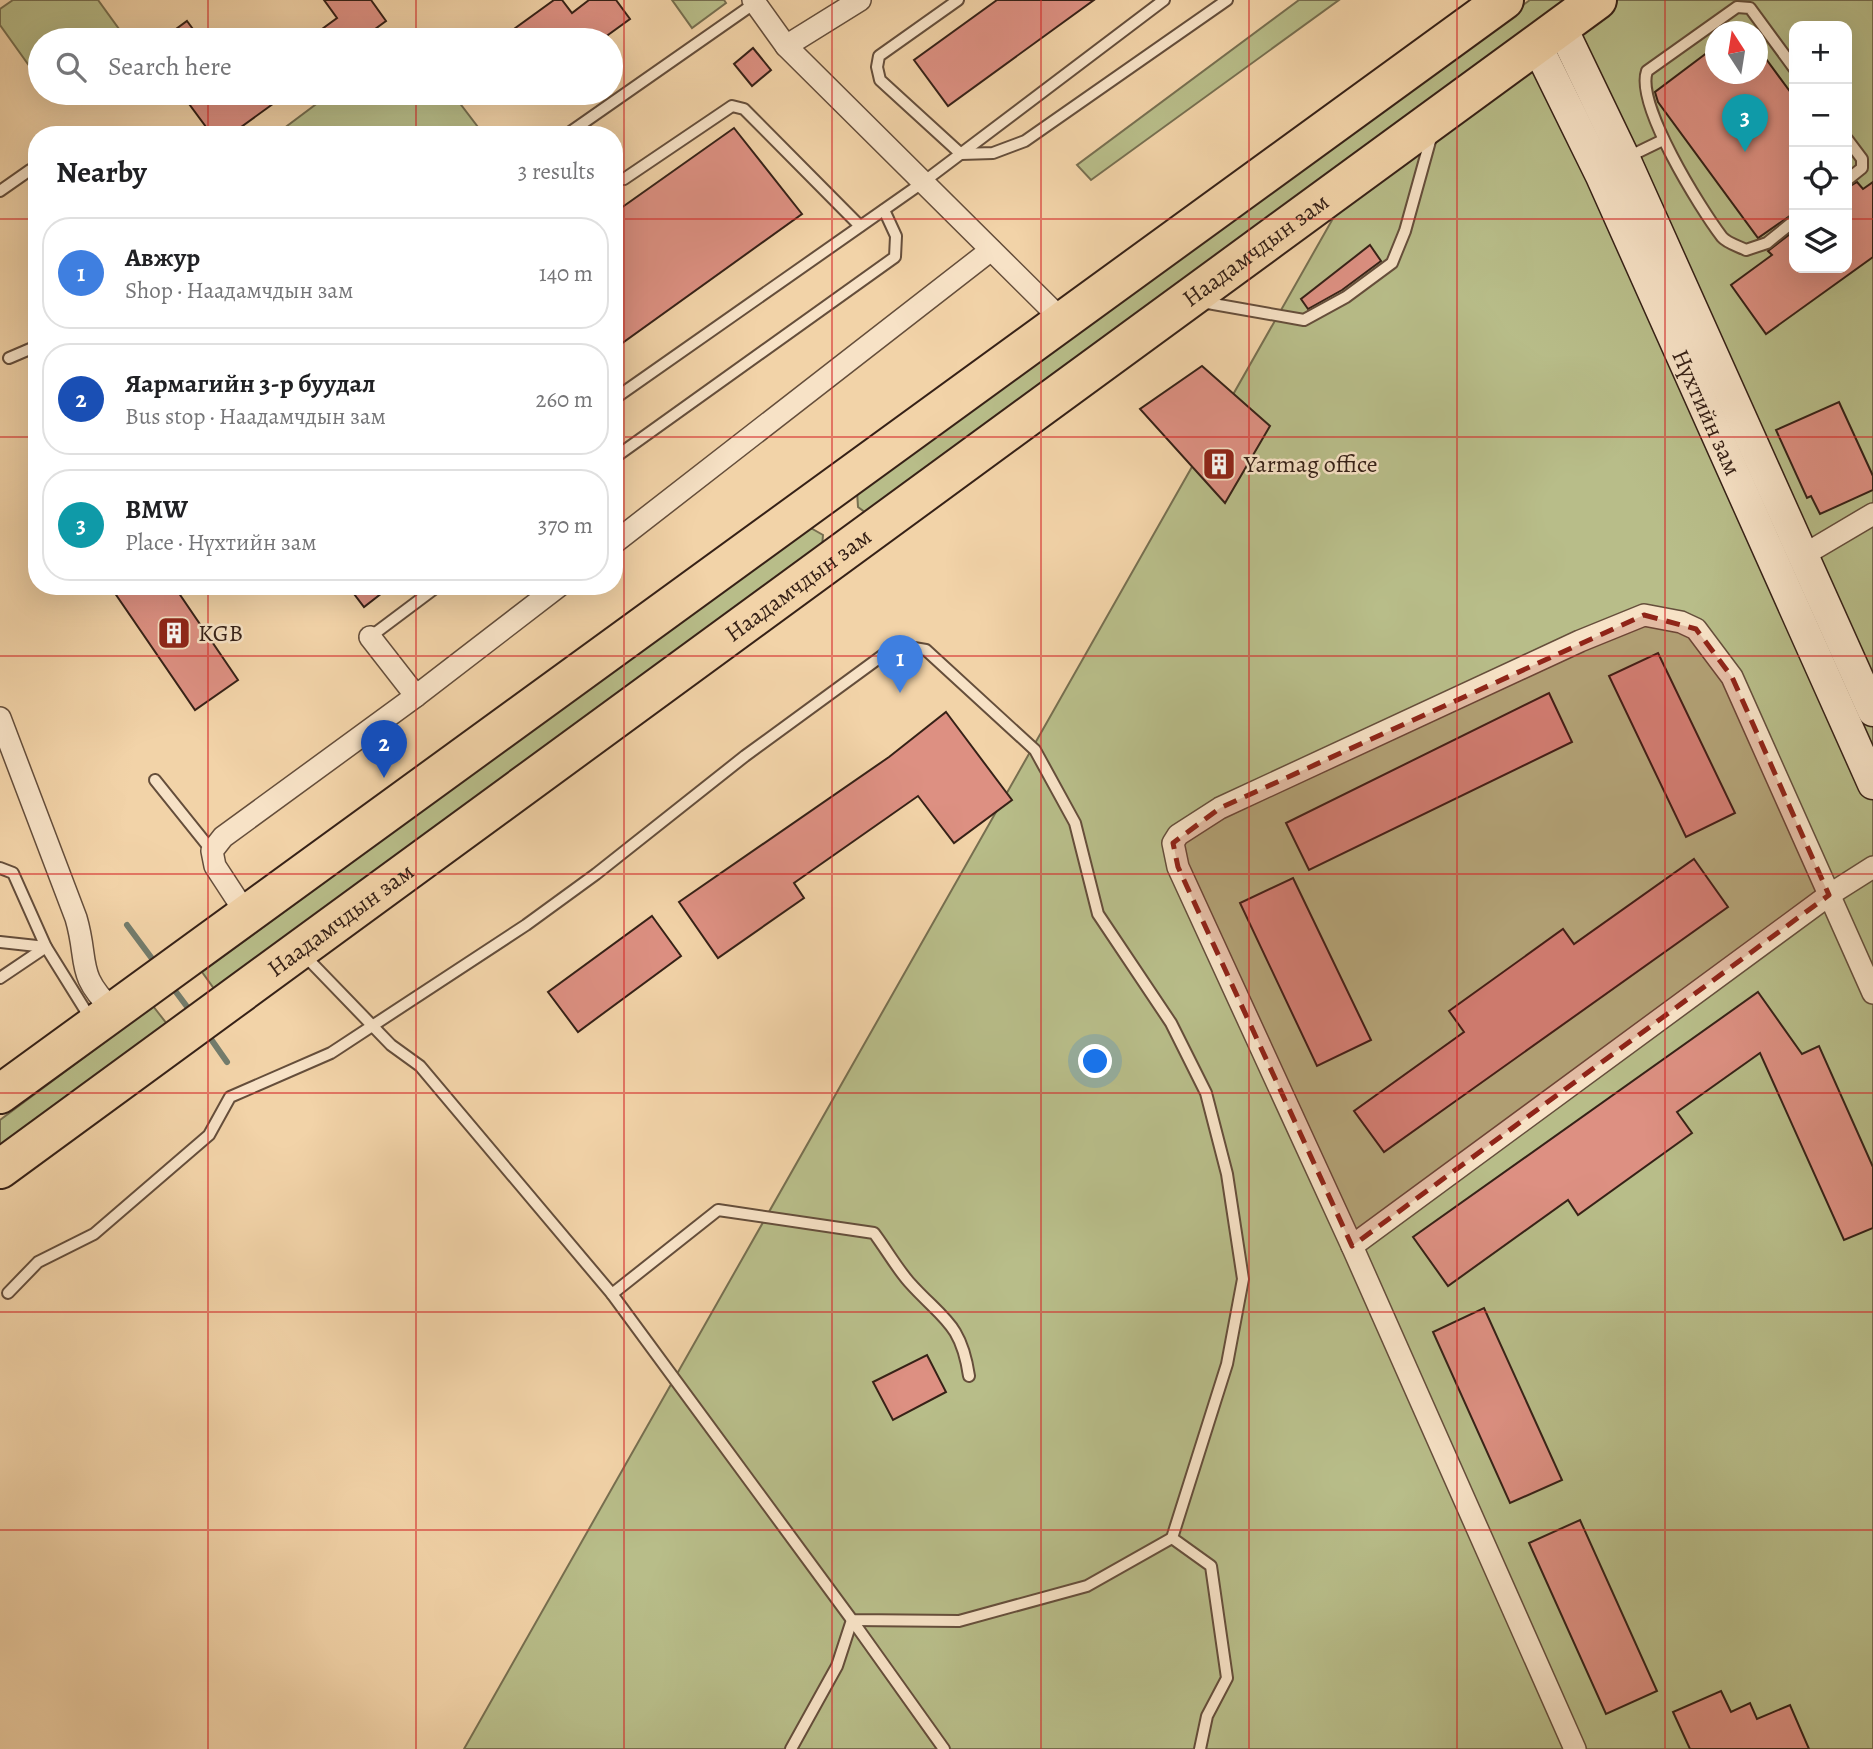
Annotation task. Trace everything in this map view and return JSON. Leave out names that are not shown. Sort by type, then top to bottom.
[{"type":"highway","points":[[0,1094],[1504,0]]},
{"type":"highway","name":"Наадамчдын зам","points":[[0,1169],[1597,0]]},
{"type":"highway","points":[[821,496],[858,542]]},
{"type":"main road","name":"Нүхтийн зам","points":[[1549,35],[1625,159],[1873,711]]},
{"type":"main road","name":"Нүхтийн зам","points":[[1549,35],[1601,176],[1873,784]]},
{"type":"street","points":[[786,46],[860,0]]},
{"type":"street","points":[[754,1],[786,46],[1064,322]]},
{"type":"street","points":[[623,536],[991,250]]},
{"type":"street","points":[[1802,556],[1873,514]]},
{"type":"street","points":[[247,915],[215,866],[212,850],[223,837],[416,696],[547,595]]},
{"type":"street","points":[[1575,1749],[1352,1246],[1178,867],[1173,843],[1178,835],[1220,808],[1580,641],[1644,615],[1681,622],[1696,629],[1732,677],[1873,993]]},
{"type":"street","points":[[370,637],[416,696]]},
{"type":"street","points":[[0,718],[76,918],[82,937],[86,977],[95,993],[116,1008]]},
{"type":"street","points":[[1352,1246],[1829,895],[1873,867]]},
{"type":"lane","points":[[958,0],[879,56],[877,67],[880,80],[961,154],[993,153],[1025,141],[1227,0]]},
{"type":"lane","points":[[623,393],[922,183],[1164,0]]},
{"type":"lane","points":[[623,94],[754,1]]},
{"type":"lane","points":[[1789,61],[1750,8],[1737,7],[1647,71],[1643,81],[1663,140],[1724,239],[1746,250],[1766,243],[1789,225]]},
{"type":"lane","points":[[579,126],[608,105]]},
{"type":"lane","points":[[624,180],[732,106],[744,109],[860,226]]},
{"type":"lane","points":[[1188,300],[1304,320],[1346,297],[1392,263],[1405,231],[1437,117]]},
{"type":"lane","points":[[1625,159],[1663,140]]},
{"type":"lane","points":[[1852,146],[1861,159],[1861,168],[1852,176]]},
{"type":"lane","points":[[0,191],[28,171]]},
{"type":"lane","points":[[623,452],[895,257],[896,236],[884,210]]},
{"type":"lane","points":[[9,358],[28,350]]},
{"type":"lane","points":[[370,637],[426,595]]},
{"type":"lane","points":[[8,1293],[38,1262],[94,1234],[208,1135],[230,1097],[331,1053],[536,918],[745,756],[890,650],[908,647],[926,650],[1035,750],[1075,823],[1098,914],[1171,1023],[1206,1093],[1227,1174],[1243,1279],[1227,1364],[1172,1538],[1087,1586],[958,1621],[852,1620]]},
{"type":"lane","points":[[155,780],[212,850]]},
{"type":"lane","points":[[0,868],[13,873],[46,947],[79,1004],[116,1008]]},
{"type":"lane","points":[[0,942],[46,947]]},
{"type":"lane","points":[[0,978],[46,947]]},
{"type":"lane","points":[[299,950],[373,1023],[391,1045],[420,1066],[612,1294],[944,1749]]},
{"type":"lane","points":[[612,1294],[718,1210],[874,1233],[909,1282],[948,1319],[965,1348],[969,1376]]},
{"type":"lane","points":[[1172,1538],[1211,1566],[1222,1632],[1227,1678],[1207,1716],[1200,1749]]},
{"type":"lane","points":[[791,1749],[837,1666],[852,1620]]},
{"type":"highlighted area","points":[[1644,615],[1696,629],[1732,677],[1829,895],[1352,1246],[1178,867],[1173,843],[1220,808]]},
{"type":"green space","points":[[13,0],[98,0],[118,28],[28,28],[28,64],[0,25],[0,9]]},
{"type":"green space","points":[[672,0],[724,0],[726,3],[692,28]]},
{"type":"green space","points":[[1299,0],[1339,0],[1091,180],[1077,165]]},
{"type":"green space","points":[[1530,0],[1873,0],[1873,1749],[464,1749],[1373,148],[866,513],[858,507],[857,491]]},
{"type":"green space","points":[[315,105],[461,105],[477,126],[287,126]]},
{"type":"green space","points":[[809,527],[823,535],[822,547],[215,990],[202,972]]},
{"type":"green space","points":[[153,1006],[167,1024],[0,1146],[0,1120]]},
{"type":"building","points":[[324,0],[371,0],[386,21],[376,28],[323,28],[337,18]]},
{"type":"building","points":[[554,0],[562,0],[572,13],[589,0],[616,0],[630,19],[618,28],[515,28]]},
{"type":"building","points":[[997,0],[1094,0],[948,106],[914,60]]},
{"type":"building","points":[[187,21],[192,28],[177,28]]},
{"type":"building","points":[[753,48],[771,70],[752,86],[734,64]]},
{"type":"building","points":[[1705,54],[1705,84],[1768,84],[1768,62],[1789,90],[1789,216],[1758,238],[1658,102],[1655,92]]},
{"type":"building","points":[[190,105],[271,105],[242,126],[205,126]]},
{"type":"building","points":[[734,128],[802,214],[623,343],[623,207]]},
{"type":"building","points":[[1857,182],[1863,189],[1873,182],[1873,257],[1852,272],[1852,210],[1852,185]]},
{"type":"building","points":[[1789,235],[1789,273],[1851,273],[1766,334],[1731,285],[1772,255],[1768,251]]},
{"type":"building","points":[[1370,245],[1381,261],[1342,290],[1308,309],[1301,299]]},
{"type":"building","name":"Yarmag office","points":[[1202,366],[1270,426],[1225,503],[1140,409]]},
{"type":"building","points":[[1839,402],[1873,476],[1873,490],[1820,514],[1811,496],[1807,498],[1776,430]]},
{"type":"building","name":"KGB","points":[[116,595],[180,595],[238,680],[195,710]]},
{"type":"building","points":[[355,595],[379,595],[364,607]]},
{"type":"building","points":[[1658,653],[1735,813],[1686,837],[1609,676]]},
{"type":"building","points":[[1549,693],[1572,742],[1309,870],[1286,823]]},
{"type":"building","points":[[946,712],[1012,800],[954,843],[918,796],[794,883],[804,898],[718,958],[679,902],[889,757]]},
{"type":"building","points":[[1694,859],[1728,907],[1384,1152],[1354,1111],[1464,1032],[1449,1011],[1563,929],[1574,944]]},
{"type":"building","points":[[1293,878],[1371,1040],[1317,1066],[1240,903]]},
{"type":"building","points":[[652,916],[681,956],[578,1032],[548,992]]},
{"type":"building","points":[[1758,992],[1802,1054],[1819,1046],[1873,1167],[1873,1228],[1844,1240],[1760,1053],[1677,1112],[1692,1133],[1578,1215],[1568,1200],[1448,1286],[1413,1237]]},
{"type":"building","points":[[1484,1308],[1562,1480],[1510,1503],[1433,1332]]},
{"type":"building","points":[[927,1355],[946,1392],[893,1420],[873,1382]]},
{"type":"building","points":[[1580,1520],[1657,1691],[1606,1714],[1529,1543]]},
{"type":"building","points":[[1721,1691],[1731,1712],[1750,1703],[1757,1719],[1790,1705],[1809,1749],[1690,1749],[1673,1712]]},
{"type":"waterway","points":[[127,925],[156,964]]},
{"type":"waterway","points":[[170,984],[191,1012]]},
{"type":"waterway","points":[[206,1032],[227,1062]]},
{"type":"place","name":"BMW","points":[[1745,152]]},
{"type":"place","name":"Yarmag office","points":[[1219,464]]},
{"type":"place","name":"KGB","points":[[174,633]]},
{"type":"place","name":"Авжур","points":[[900,693]]},
{"type":"place","name":"Яармагийн 3-р буудал","points":[[384,778]]}]
